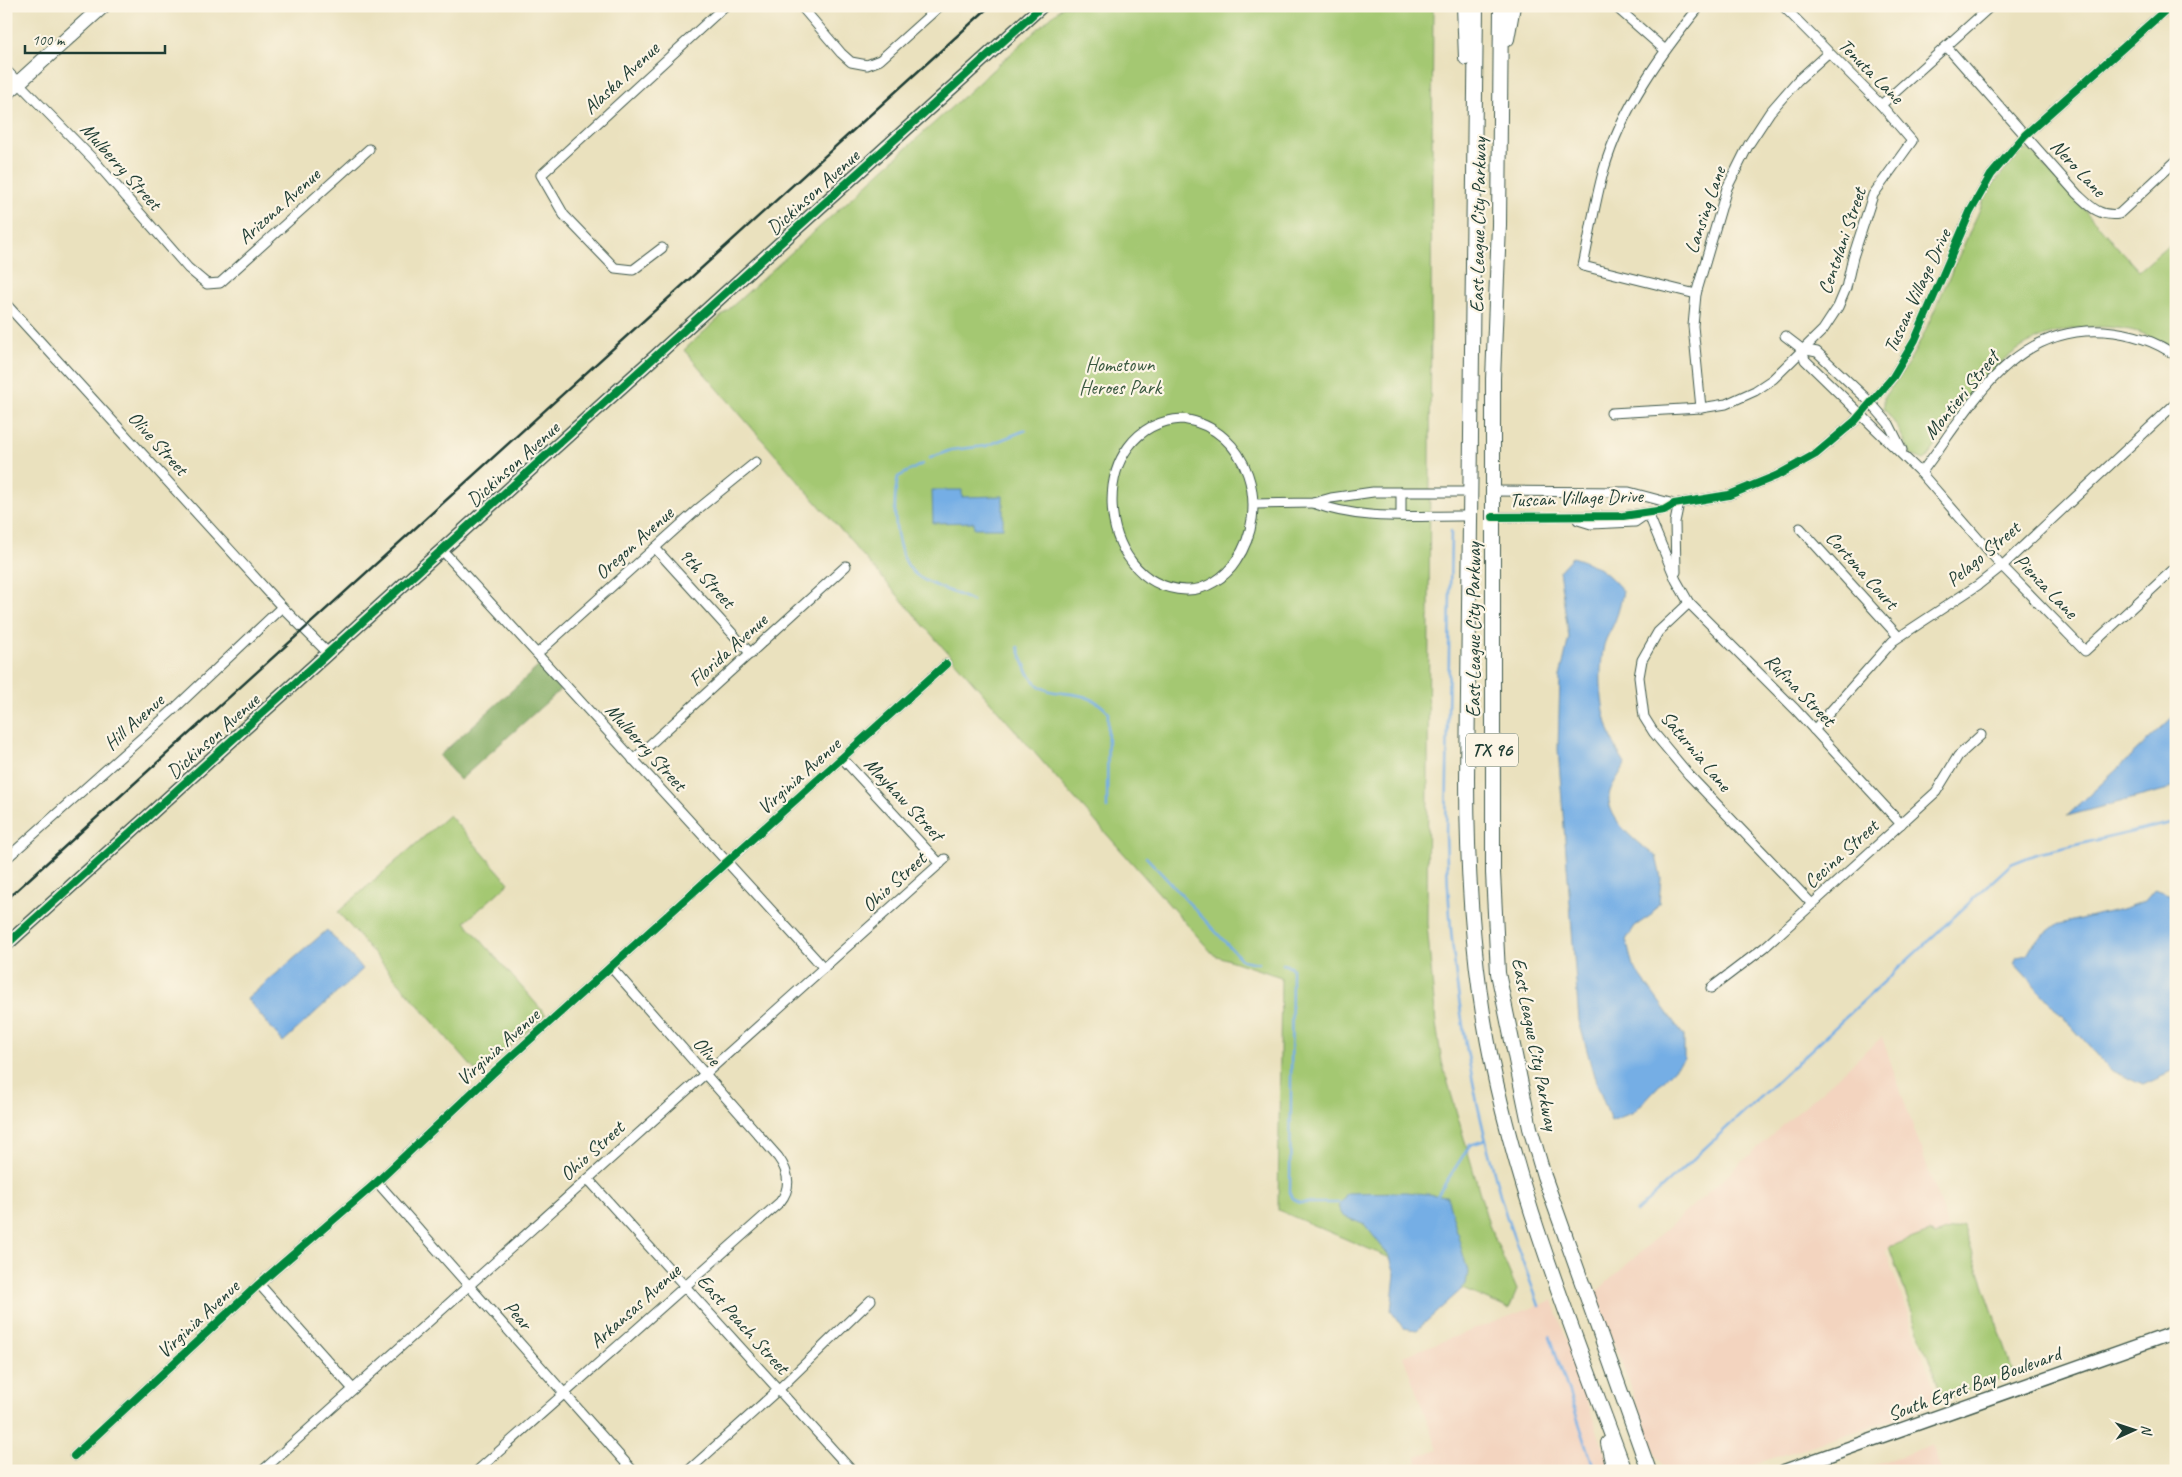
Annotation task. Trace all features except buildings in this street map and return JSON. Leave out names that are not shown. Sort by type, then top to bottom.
[{"type":"main road","points":[[6,94],[103,6]]},
{"type":"main road","points":[[1464,6],[1466,174],[1473,241]]},
{"type":"main road","name":"East League City Parkway","points":[[1476,6],[1468,865],[1473,936],[1484,1021],[1514,1154],[1532,1212],[1625,1471]]},
{"type":"main road","name":"East League City Parkway","points":[[1501,6],[1499,225],[1493,379],[1493,874],[1498,973],[1530,1128],[1544,1176],[1649,1471]]},
{"type":"main road","points":[[1500,71],[1513,6]]},
{"type":"main road","points":[[1470,492],[1493,492]]},
{"type":"main road","points":[[1470,516],[1493,517]]},
{"type":"main road","points":[[1603,1410],[1614,1471]]},
{"type":"main road","points":[[1641,1450],[1657,1471]]},
{"type":"street","name":"Alaska Avenue","points":[[662,248],[633,270],[616,268],[564,215],[541,175],[725,6]]},
{"type":"street","points":[[802,6],[841,54],[851,62],[867,65],[880,60],[940,6]]},
{"type":"street","name":"Dickinson Avenue","points":[[6,945],[1042,6]]},
{"type":"street","points":[[1615,6],[1665,50]]},
{"type":"street","points":[[1696,294],[1583,266],[1604,169],[1632,103],[1665,50],[1700,6]]},
{"type":"street","name":"Tenuta Lane","points":[[1783,6],[1881,105],[1912,140]]},
{"type":"street","points":[[1881,105],[1991,6]]},
{"type":"street","name":"Tuscan Village Drive","points":[[1493,517],[1571,517],[1648,513],[1664,510],[1676,503],[1729,495],[1776,476],[1816,454],[1855,421],[1893,377],[1915,340],[1970,212],[1991,175],[2025,135],[2170,6]]},
{"type":"street","name":"Nero Lane","points":[[1947,47],[2096,212],[2110,215],[2119,214],[2176,161]]},
{"type":"street","name":"Lansing Lane","points":[[1700,408],[1693,326],[1696,294],[1727,188],[1749,144],[1776,106],[1797,81],[1828,53]]},
{"type":"street","name":"Mulberry Street","points":[[6,70],[93,159],[188,268],[207,284],[211,284]]},
{"type":"street","name":"Centolani Street","points":[[1611,413],[1700,408],[1726,404],[1755,390],[1772,379],[1823,330],[1838,307],[1846,288],[1853,257],[1873,195],[1912,140]]},
{"type":"street","name":"Arizona Avenue","points":[[211,284],[220,283],[369,149]]},
{"type":"street","name":"Olive Street","points":[[6,304],[282,607],[328,653]]},
{"type":"street","name":"Montieri Street","points":[[1921,473],[1997,373],[2024,351],[2039,343],[2082,331],[2109,331],[2141,339],[2176,356]]},
{"type":"street","points":[[1786,336],[1802,349]]},
{"type":"street","name":"Pienza Lane","points":[[1904,455],[1889,424],[1870,402],[1817,352],[1802,349],[1805,360],[1904,455],[2002,566],[2085,651],[2176,567]]},
{"type":"street","name":"Pelago Street","points":[[1814,730],[1898,636],[1978,585],[2002,566],[2176,403]]},
{"type":"street","points":[[1182,420],[1205,424],[1232,445],[1247,472],[1255,504],[1248,540],[1234,564],[1215,581],[1189,590],[1159,584],[1134,567],[1126,554],[1116,528],[1112,497],[1120,461],[1137,434],[1162,422],[1182,420]]},
{"type":"street","name":"Oregon Avenue","points":[[538,653],[655,548],[756,462]]},
{"type":"street","points":[[1401,492],[1401,516]]},
{"type":"street","points":[[1255,504],[1313,503],[1356,493],[1470,492]]},
{"type":"street","name":"Tuscan Village Drive","points":[[1493,492],[1629,492],[1676,503]]},
{"type":"street","points":[[1313,503],[1356,515],[1470,516]]},
{"type":"street","name":"Rufina Street","points":[[1676,503],[1676,580]]},
{"type":"street","name":"Rufina Street","points":[[1648,513],[1676,580],[1689,603],[1814,730],[1901,824]]},
{"type":"street","name":"Cortona Court","points":[[1800,528],[1898,636]]},
{"type":"street","name":"9th Street","points":[[655,548],[751,654]]},
{"type":"street","name":"Mulberry Street","points":[[442,550],[824,968]]},
{"type":"street","name":"Florida Avenue","points":[[633,760],[846,566]]},
{"type":"street","name":"Saturnia Lane","points":[[1689,603],[1658,632],[1642,660],[1639,677],[1644,717],[1654,733],[1689,775],[1812,904]]},
{"type":"street","name":"Hill Avenue","points":[[6,859],[173,710],[282,607]]},
{"type":"street","name":"Virginia Avenue","points":[[74,1456],[260,1284],[377,1182],[493,1073],[728,863],[946,664]]},
{"type":"street","name":"Cecina Street","points":[[1711,988],[1764,947],[1936,792],[1958,756],[1981,735]]},
{"type":"street","name":"Mayhaw Street","points":[[843,758],[942,861]]},
{"type":"street","name":"Ohio Street","points":[[262,1471],[942,861]]},
{"type":"street","name":"Olive","points":[[611,967],[778,1157]]},
{"type":"street","name":"Arkansas Avenue","points":[[477,1471],[784,1197],[788,1177],[778,1157]]},
{"type":"street","name":"East Peach Street","points":[[588,1179],[852,1471]]},
{"type":"street","name":"Pear","points":[[377,1182],[633,1471]]},
{"type":"street","points":[[260,1284],[353,1389]]},
{"type":"street","points":[[688,1471],[778,1390],[870,1300]]},
{"type":"street","name":"South Egret Bay Boulevard","points":[[1784,1471],[2176,1332]]},
{"type":"shaded area","points":[[1882,1037],[1949,1230],[1935,1235],[1929,1232],[1889,1247],[1886,1252],[1940,1404],[1733,1471],[1665,1471],[1657,1457],[1595,1293]]},
{"type":"shaded area","points":[[1553,1300],[1611,1471],[1421,1471],[1416,1457],[1438,1449],[1403,1356]]},
{"type":"shaded area","points":[[1932,1444],[1941,1471],[1862,1471]]},
{"type":"green space","name":"Hometown Heroes Park","points":[[1063,6],[1433,6],[1427,924],[1436,1024],[1442,1062],[1489,1225],[1517,1290],[1509,1309],[1278,1210],[1281,977],[1214,955],[1054,775],[684,350]]},
{"type":"green space","points":[[2022,150],[2029,150],[2034,154],[2139,271],[2176,239],[2176,350],[2142,333],[2113,328],[2079,328],[2046,336],[2015,351],[1991,373],[1924,460],[1911,455],[1898,428],[1884,408],[1884,397],[1907,365],[1921,340],[1989,189]]},
{"type":"green space","points":[[539,666],[560,690],[460,780],[439,756]]},
{"type":"green space","points":[[449,815],[509,883],[465,922],[546,1015],[478,1074],[338,912]]},
{"type":"green space","points":[[1963,1225],[2014,1374],[1943,1399],[1889,1247],[1929,1232],[1935,1235]]},
{"type":"water","points":[[932,490],[962,490],[962,497],[1003,496],[1003,528],[974,528],[974,522],[933,523]]},
{"type":"water","points":[[1572,557],[1600,570],[1623,591],[1614,624],[1604,645],[1601,676],[1603,707],[1611,737],[1625,764],[1610,792],[1610,805],[1613,814],[1625,831],[1656,856],[1661,878],[1659,903],[1650,916],[1635,926],[1626,940],[1633,966],[1684,1036],[1684,1059],[1634,1112],[1611,1121],[1594,1076],[1579,1021],[1558,749],[1560,677],[1569,637],[1559,571]]},
{"type":"water","points":[[2176,714],[2176,787],[2067,816]]},
{"type":"water","points":[[2155,889],[2172,895],[2176,894],[2176,1070],[2143,1085],[2112,1071],[2014,963],[2017,957],[2027,955],[2035,941],[2056,925],[2125,908],[2145,901]]},
{"type":"water","points":[[327,930],[363,969],[283,1042],[247,999]]},
{"type":"water","points":[[1406,1192],[1447,1196],[1468,1272],[1466,1284],[1462,1289],[1417,1330],[1403,1328],[1391,1311],[1395,1274],[1390,1257],[1365,1225],[1343,1216],[1338,1207],[1347,1193]]},
{"type":"waterway","points":[[930,458],[951,450],[986,446],[1026,430]]},
{"type":"waterway","points":[[922,464],[898,477],[895,513],[901,551],[906,562],[917,576],[972,601]]},
{"type":"waterway","points":[[1451,531],[1446,834],[1455,972],[1469,1063],[1489,1153],[1509,1225],[1539,1306]]},
{"type":"waterway","points":[[1018,647],[1029,674],[1042,688],[1089,698],[1108,712],[1107,808]]},
{"type":"waterway","points":[[1636,1212],[2011,864],[2036,854],[2176,822]]},
{"type":"waterway","points":[[1146,857],[1242,960],[1258,963]]},
{"type":"waterway","points":[[1282,964],[1290,966],[1292,969],[1290,1192],[1293,1199],[1299,1203],[1343,1203]]},
{"type":"waterway","points":[[1437,1196],[1470,1145],[1486,1140]]},
{"type":"waterway","points":[[1550,1336],[1595,1471]]},
{"type":"railway","points":[[6,900],[990,6]]},
{"type":"cycle path","points":[[6,945],[1042,6]]},
{"type":"cycle path","points":[[1493,517],[1623,516],[1664,510],[1674,504],[1729,495],[1776,476],[1816,454],[1855,421],[1893,377],[1915,340],[1970,212],[1991,175],[2025,135],[2170,6]]},
{"type":"cycle path","points":[[74,1456],[259,1284],[377,1182],[493,1073],[946,664]]}]
